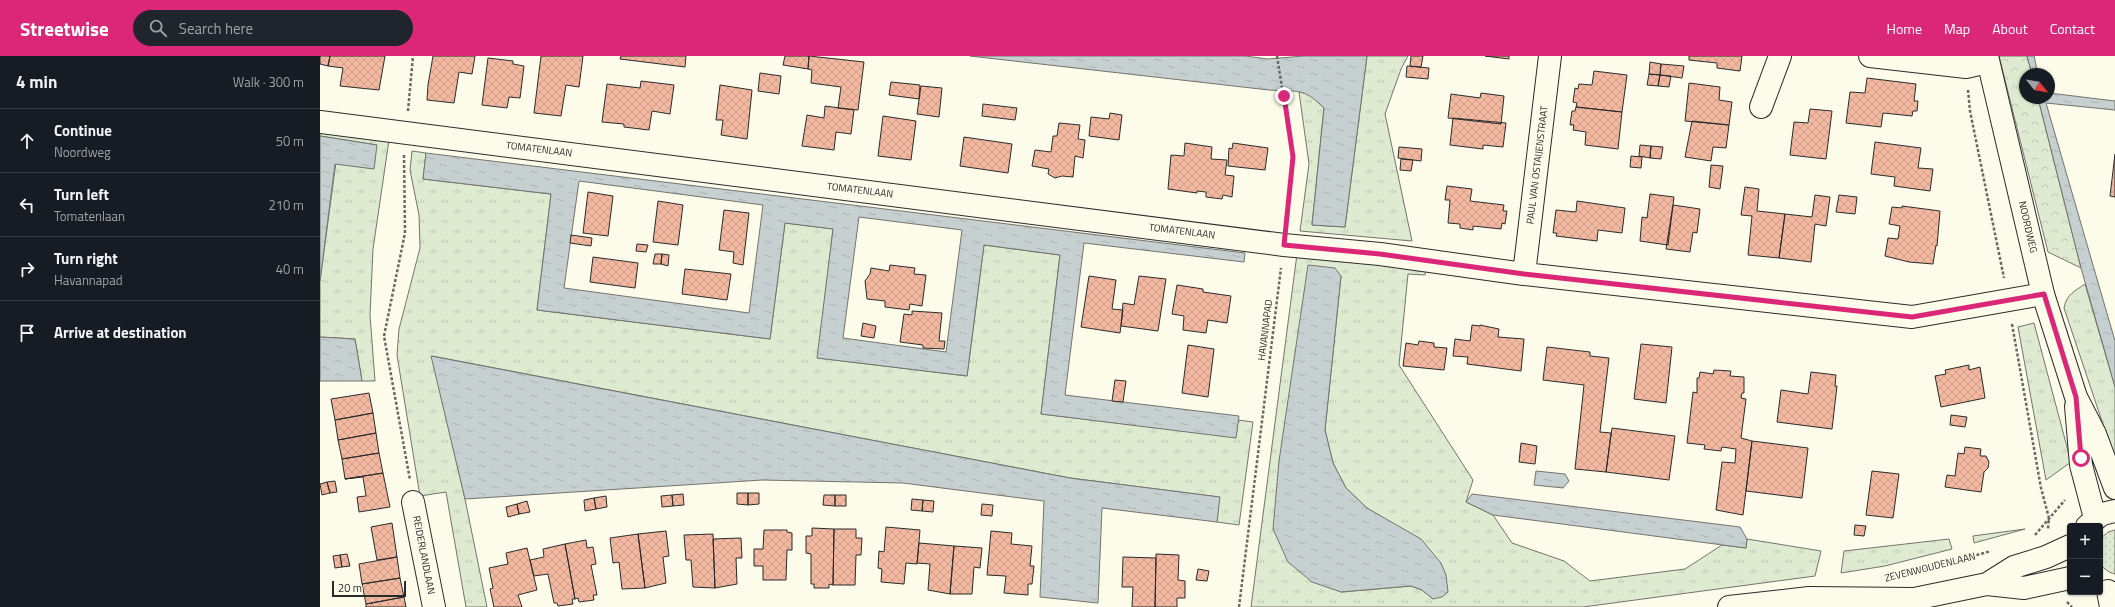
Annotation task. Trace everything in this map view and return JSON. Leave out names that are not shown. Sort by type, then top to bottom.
[{"type":"street","name":"PAUL VAN OSTAIJENSTRAAT","points":[[1524,274],[1550,56]]},
{"type":"street","points":[[1761,107],[1780,56]]},
{"type":"street","points":[[1870,56],[1966,67],[1988,59]]},
{"type":"street","name":"NOORDWEG","points":[[1988,59],[2044,294],[2076,397],[2095,434],[2115,488]]},
{"type":"street","name":"TOMATENLAAN","points":[[320,122],[1284,245],[1380,254],[1524,274],[1912,317],[2044,294]]},
{"type":"street","name":"NOORDWEG","points":[[2076,397],[2081,465],[2091,522]]},
{"type":"street","name":"REIDERLANDLAAN","points":[[413,502],[434,607]]},
{"type":"street","points":[[2091,522],[2115,511]]},
{"type":"street","name":"ZEVENWOUDENLAAN","points":[[1987,584],[2014,567],[2046,557],[2067,547]]},
{"type":"street","name":"ZEVENWOUDENLAAN","points":[[1729,607],[1809,598],[1914,599],[1987,584],[2024,588],[2067,579]]},
{"type":"path","points":[[413,56],[403,166],[405,233],[384,336],[413,502]]},
{"type":"path","name":"HAVANNAPAD","points":[[1239,607],[1284,245],[1293,157],[1277,56]]},
{"type":"path","points":[[2030,541],[2049,518]]},
{"type":"path","name":"ZEVENWOUDENLAAN","points":[[1907,574],[1992,551]]},
{"type":"green space","points":[[1367,56],[1408,56],[1401,69],[1385,114],[1412,241],[1300,231],[1309,164],[1299,92],[1309,94],[1324,108],[1312,225],[1345,227]]},
{"type":"green space","points":[[1999,56],[2027,56],[2030,68],[2019,68],[2019,104],[2040,104],[2081,268],[2048,252]]},
{"type":"green space","points":[[320,130],[389,140],[373,249],[370,315],[375,381],[362,381],[355,339],[320,337],[320,281],[336,162],[377,145],[320,136]]},
{"type":"green space","points":[[412,151],[426,153],[423,179],[551,194],[537,310],[770,339],[785,223],[833,229],[818,358],[967,376],[984,245],[1060,255],[1041,414],[1236,437],[1238,420],[1253,422],[1239,525],[1217,522],[1219,497],[1070,478],[432,356],[465,499],[487,607],[466,607],[446,492],[420,496],[397,355],[399,329],[420,248],[419,215],[410,170]]},
{"type":"green space","points":[[1297,254],[1426,268],[1425,275],[1408,274],[1399,365],[1473,480],[1466,502],[1493,515],[1512,543],[1564,561],[1590,581],[1685,569],[1722,545],[1746,548],[1747,539],[1821,551],[1815,576],[1583,607],[1251,607]],"holes":[[[1341,276],[1325,430],[1333,463],[1346,488],[1367,508],[1392,524],[1433,599],[1422,590],[1411,586],[1341,592],[1279,461]]]},
{"type":"green space","points":[[2085,284],[2115,387],[2115,454],[2113,454],[2064,308],[2067,300],[2074,291]]},
{"type":"green space","points":[[2034,323],[2071,462],[2046,480],[2018,327]]},
{"type":"green space","points":[[2025,529],[1974,543],[1973,536]]},
{"type":"green space","points":[[2115,530],[2115,574],[2103,567],[2103,536],[2108,532]]},
{"type":"green space","points":[[1949,539],[1952,549],[1885,566],[1841,573],[1844,551]]},
{"type":"water","points":[[970,56],[1245,56],[1268,59],[1304,56],[1367,56],[1345,227],[1312,225],[1324,108],[1317,101],[1305,94],[1293,91],[1269,90]]},
{"type":"water","points":[[2027,56],[2034,56],[2037,68],[2030,68]]},
{"type":"water","points":[[2055,94],[2115,101],[2115,110],[2055,104]]},
{"type":"water","points":[[2040,104],[2046,104],[2115,341],[2115,387],[2081,268]]},
{"type":"water","points":[[320,136],[377,145],[374,169],[335,164],[320,281]]},
{"type":"water","points":[[426,153],[1245,253],[1244,262],[1084,243],[1065,395],[1239,416],[1236,438],[1041,414],[1060,255],[984,245],[967,376],[817,358],[833,229],[785,223],[770,339],[537,310],[551,194],[423,179]],"holes":[[[579,181],[763,205],[749,313],[564,288]],[[859,217],[962,230],[946,352],[843,338]]]},
{"type":"water","points":[[1308,265],[1335,268],[1341,276],[1325,430],[1333,463],[1346,488],[1367,508],[1421,539],[1441,563],[1446,575],[1448,592],[1442,597],[1433,599],[1422,590],[1411,586],[1341,592],[1312,582],[1288,562],[1273,529],[1279,461]]},
{"type":"water","points":[[320,337],[355,339],[362,381],[320,381]]},
{"type":"water","points":[[431,356],[1070,478],[1220,497],[1217,522],[1102,508],[1098,603],[1040,597],[1044,501],[903,483],[762,480],[465,499]]},
{"type":"water","points":[[1536,471],[1565,474],[1569,481],[1563,488],[1534,485]]},
{"type":"water","points":[[1472,494],[1740,527],[1747,539],[1746,548],[1493,515],[1466,502]]},
{"type":"building","points":[[320,56],[330,56],[328,66],[320,64]]},
{"type":"building","points":[[330,56],[385,56],[379,90],[340,86],[343,68],[328,66]]},
{"type":"building","points":[[433,56],[475,56],[472,74],[459,72],[454,103],[427,100]]},
{"type":"building","points":[[541,56],[583,56],[579,87],[566,85],[561,116],[534,113]]},
{"type":"building","points":[[621,56],[686,56],[685,67],[620,59]]},
{"type":"building","points":[[785,56],[809,56],[808,69],[783,65]]},
{"type":"building","points":[[809,56],[864,62],[858,110],[838,108],[841,87],[811,83],[812,70],[808,69]]},
{"type":"building","points":[[1411,56],[1423,56],[1421,67],[1410,66]]},
{"type":"building","points":[[1485,56],[1509,56],[1509,59]]},
{"type":"building","points":[[1689,56],[1742,56],[1740,71],[1717,68],[1717,63],[1689,60]]},
{"type":"building","points":[[488,58],[513,61],[513,64],[524,66],[520,98],[509,97],[507,108],[482,105]]},
{"type":"building","points":[[1650,62],[1661,64],[1660,75],[1649,74]]},
{"type":"building","points":[[1661,64],[1684,66],[1682,78],[1660,75]]},
{"type":"building","points":[[1407,66],[1429,68],[1428,79],[1406,77]]},
{"type":"building","points":[[1594,71],[1627,75],[1622,112],[1576,107],[1577,103],[1573,102],[1575,88],[1578,89],[1579,84],[1592,85]]},
{"type":"building","points":[[760,73],[781,76],[779,94],[758,91]]},
{"type":"building","points":[[1649,74],[1660,75],[1658,86],[1647,85]]},
{"type":"building","points":[[1660,75],[1671,76],[1669,87],[1658,86]]},
{"type":"building","points":[[1867,78],[1916,84],[1914,101],[1918,101],[1917,111],[1913,111],[1912,116],[1883,113],[1881,127],[1846,123],[1850,92],[1865,93]]},
{"type":"building","points":[[641,81],[674,85],[670,114],[652,111],[649,130],[624,127],[624,124],[602,122],[607,84],[640,88]]},
{"type":"building","points":[[891,82],[920,85],[919,99],[889,95]]},
{"type":"building","points":[[1689,83],[1720,87],[1719,100],[1732,102],[1729,125],[1685,121]]},
{"type":"building","points":[[720,85],[752,90],[747,139],[721,135],[723,120],[716,120]]},
{"type":"building","points":[[921,86],[942,88],[939,117],[917,114]]},
{"type":"building","points":[[1481,93],[1504,96],[1501,124],[1448,118],[1451,94],[1480,98]]},
{"type":"building","points":[[983,104],[1017,108],[1015,120],[982,116]]},
{"type":"building","points":[[825,106],[854,110],[851,134],[836,132],[834,150],[802,146],[807,115],[824,118]]},
{"type":"building","points":[[1576,107],[1622,112],[1618,149],[1585,145],[1586,132],[1573,130],[1574,125],[1570,125],[1572,111],[1575,111]]},
{"type":"building","points":[[1810,109],[1832,111],[1826,159],[1790,155],[1794,122],[1808,123]]},
{"type":"building","points":[[1110,113],[1122,115],[1119,140],[1089,136],[1091,117],[1109,119]]},
{"type":"building","points":[[883,116],[916,121],[911,160],[878,156]]},
{"type":"building","points":[[1453,118],[1506,123],[1503,147],[1483,145],[1483,149],[1450,145]]},
{"type":"building","points":[[1692,121],[1729,125],[1726,148],[1713,147],[1711,161],[1685,157]]},
{"type":"building","points":[[1059,123],[1080,125],[1078,139],[1085,140],[1083,158],[1075,156],[1073,177],[1062,176],[1055,178],[1048,174],[1049,169],[1032,166],[1035,150],[1051,152],[1053,136],[1057,136]]},
{"type":"building","points":[[964,137],[1012,144],[1008,173],[960,166]]},
{"type":"building","points":[[1875,142],[1921,148],[1918,168],[1933,169],[1930,191],[1894,186],[1895,177],[1871,174]]},
{"type":"building","points":[[1185,143],[1212,147],[1211,159],[1227,160],[1225,175],[1234,176],[1232,197],[1223,195],[1222,199],[1206,197],[1206,192],[1197,191],[1197,193],[1168,189],[1171,155],[1184,156]]},
{"type":"building","points":[[1233,143],[1268,148],[1265,170],[1228,166],[1229,148],[1232,149]]},
{"type":"building","points":[[1640,145],[1651,146],[1650,158],[1639,156]]},
{"type":"building","points":[[1651,146],[1663,147],[1661,159],[1650,158]]},
{"type":"building","points":[[1399,147],[1422,149],[1421,161],[1398,158]]},
{"type":"building","points":[[2115,154],[2115,197],[2110,196]]},
{"type":"building","points":[[1631,156],[1642,157],[1641,168],[1630,167]]},
{"type":"building","points":[[1401,159],[1413,160],[1411,171],[1400,170]]},
{"type":"building","points":[[1711,165],[1723,166],[1720,189],[1709,187]]},
{"type":"building","points":[[1447,186],[1472,189],[1470,201],[1504,205],[1503,211],[1507,211],[1505,224],[1502,223],[1501,229],[1473,226],[1473,230],[1460,228],[1460,224],[1448,223],[1450,200],[1445,200]]},
{"type":"building","points":[[1745,187],[1759,189],[1757,211],[1785,214],[1779,258],[1748,255],[1752,216],[1741,215]]},
{"type":"building","points":[[588,192],[613,196],[608,236],[583,233]]},
{"type":"building","points":[[1650,194],[1674,197],[1668,245],[1640,241],[1642,217],[1647,218]]},
{"type":"building","points":[[1815,195],[1830,197],[1826,226],[1815,224],[1811,262],[1779,258],[1785,214],[1812,217]]},
{"type":"building","points":[[1839,195],[1857,197],[1855,214],[1836,212]]},
{"type":"building","points":[[658,201],[683,205],[678,245],[653,242]]},
{"type":"building","points":[[1577,201],[1625,208],[1622,233],[1598,230],[1597,241],[1556,236],[1557,233],[1553,233],[1556,210],[1576,212]]},
{"type":"building","points":[[1673,205],[1700,209],[1697,233],[1693,232],[1690,252],[1666,249]]},
{"type":"building","points":[[1902,206],[1940,211],[1937,246],[1936,245],[1933,264],[1909,262],[1885,256],[1888,238],[1898,239],[1900,226],[1889,224],[1892,207],[1902,208]]},
{"type":"building","points":[[724,210],[749,213],[743,265],[733,263],[734,252],[719,250]]},
{"type":"building","points":[[571,235],[592,238],[591,246],[570,243]]},
{"type":"building","points":[[637,244],[648,245],[646,252],[636,251]]},
{"type":"building","points":[[655,254],[662,254],[661,264],[653,264]]},
{"type":"building","points":[[662,254],[669,255],[668,266],[661,264]]},
{"type":"building","points":[[593,257],[638,263],[635,288],[590,282]]},
{"type":"building","points":[[890,265],[915,268],[914,274],[926,275],[922,306],[910,304],[909,310],[885,307],[885,301],[867,299],[865,281],[870,274],[871,268],[889,271]]},
{"type":"building","points":[[685,269],[731,274],[727,300],[682,294]]},
{"type":"building","points":[[1089,276],[1116,280],[1112,309],[1123,310],[1120,333],[1081,327]]},
{"type":"building","points":[[1139,276],[1166,279],[1158,331],[1121,326],[1123,303],[1134,305]]},
{"type":"building","points":[[1177,285],[1203,289],[1203,292],[1231,296],[1227,323],[1208,320],[1206,333],[1183,330],[1184,316],[1172,314]]},
{"type":"building","points":[[912,311],[942,313],[939,341],[945,341],[944,349],[923,348],[923,345],[900,342],[904,314],[912,315]]},
{"type":"building","points":[[863,323],[876,326],[874,338],[861,336]]},
{"type":"building","points":[[1472,325],[1499,329],[1498,337],[1524,339],[1521,371],[1467,364],[1468,357],[1453,356],[1455,339],[1470,341]]},
{"type":"building","points":[[1419,341],[1434,343],[1434,347],[1447,348],[1444,370],[1403,366],[1406,343],[1418,345]]},
{"type":"building","points":[[1641,344],[1672,347],[1666,403],[1634,399]]},
{"type":"building","points":[[1188,345],[1214,349],[1208,397],[1182,393]]},
{"type":"building","points":[[1547,347],[1590,352],[1590,356],[1609,358],[1600,432],[1611,433],[1606,472],[1575,469],[1584,385],[1543,380]]},
{"type":"building","points":[[1969,365],[1969,370],[1980,367],[1985,398],[1941,407],[1935,376],[1946,374],[1945,370]]},
{"type":"building","points":[[1714,370],[1731,371],[1730,376],[1744,377],[1744,393],[1742,393],[1741,398],[1746,399],[1741,438],[1752,441],[1743,515],[1716,510],[1722,462],[1735,463],[1736,449],[1722,447],[1721,451],[1704,449],[1705,445],[1687,443],[1693,392],[1697,393],[1697,378],[1699,378],[1700,372],[1713,374]]},
{"type":"building","points":[[1811,372],[1836,375],[1835,386],[1837,386],[1832,429],[1777,422],[1781,390],[1808,394]]},
{"type":"building","points":[[1115,380],[1126,381],[1123,402],[1112,401]]},
{"type":"building","points":[[369,393],[373,413],[335,420],[331,399]]},
{"type":"building","points":[[373,413],[376,433],[338,440],[335,420]]},
{"type":"building","points":[[1951,415],[1967,417],[1965,427],[1950,425]]},
{"type":"building","points":[[1612,428],[1675,436],[1669,480],[1606,472]]},
{"type":"building","points":[[376,433],[379,453],[342,459],[338,440]]},
{"type":"building","points":[[1752,441],[1808,448],[1802,498],[1746,491]]},
{"type":"building","points":[[1521,443],[1537,446],[1535,464],[1519,462]]},
{"type":"building","points":[[1965,447],[1981,449],[1980,456],[1986,456],[1989,462],[1988,468],[1984,472],[1981,492],[1945,487],[1947,475],[1955,476],[1958,453],[1964,454]]},
{"type":"building","points":[[379,453],[383,473],[345,479],[342,459]]},
{"type":"building","points":[[1872,471],[1899,474],[1893,518],[1866,515]]},
{"type":"building","points":[[383,473],[390,507],[359,512],[357,497],[366,496],[363,477],[345,479]]},
{"type":"building","points":[[335,481],[337,492],[330,493],[327,482]]},
{"type":"building","points":[[327,482],[330,493],[322,495],[320,484]]},
{"type":"building","points":[[737,493],[748,493],[748,505],[737,504]]},
{"type":"building","points":[[748,493],[759,493],[759,504],[748,505]]},
{"type":"building","points":[[683,494],[684,505],[673,506],[672,495]]},
{"type":"building","points":[[672,495],[673,506],[662,507],[661,496]]},
{"type":"building","points":[[824,495],[835,495],[835,506],[823,505]]},
{"type":"building","points":[[835,495],[846,495],[846,506],[835,506]]},
{"type":"building","points":[[606,496],[607,507],[596,509],[594,498]]},
{"type":"building","points":[[594,498],[596,509],[585,511],[584,500]]},
{"type":"building","points":[[912,499],[923,500],[922,511],[911,510]]},
{"type":"building","points":[[923,500],[934,501],[933,512],[922,511]]},
{"type":"building","points":[[527,501],[530,512],[519,514],[517,504]]},
{"type":"building","points":[[517,504],[519,514],[508,517],[506,507]]},
{"type":"building","points":[[982,504],[993,505],[992,516],[981,515]]},
{"type":"building","points":[[392,523],[397,557],[377,560],[371,527]]},
{"type":"building","points":[[1855,525],[1866,526],[1864,536],[1854,535]]},
{"type":"building","points":[[886,527],[920,530],[917,564],[906,563],[904,584],[881,582],[882,569],[878,568],[879,551],[884,552]]},
{"type":"building","points":[[812,528],[834,529],[833,585],[829,584],[829,588],[814,588],[814,584],[811,584],[811,554],[806,553],[806,536],[812,536]]},
{"type":"building","points":[[834,529],[856,529],[856,538],[862,538],[861,555],[856,555],[855,585],[833,585]]},
{"type":"building","points":[[764,530],[787,530],[787,532],[792,533],[792,550],[787,550],[786,580],[763,580],[763,566],[754,566],[754,549],[763,549]]},
{"type":"building","points":[[666,531],[669,556],[663,557],[666,583],[645,588],[638,534]]},
{"type":"building","points":[[991,531],[1012,533],[1011,544],[1032,546],[1030,566],[1034,566],[1032,584],[1028,584],[1028,595],[1004,593],[1006,576],[987,575]]},
{"type":"building","points":[[638,534],[645,588],[622,589],[619,562],[613,563],[610,538]]},
{"type":"building","points":[[713,534],[715,588],[693,587],[691,560],[686,560],[684,535]]},
{"type":"building","points":[[741,538],[742,558],[736,558],[737,584],[715,588],[713,539]]},
{"type":"building","points":[[586,540],[587,548],[593,547],[596,564],[591,565],[597,595],[593,595],[594,600],[579,602],[578,598],[575,599],[565,544]]},
{"type":"building","points":[[919,543],[954,546],[950,594],[928,590],[930,564],[917,563]]},
{"type":"building","points":[[565,544],[575,599],[572,599],[573,604],[558,606],[557,603],[554,603],[548,574],[534,576],[530,560],[544,557],[543,549]]},
{"type":"building","points":[[954,546],[982,548],[980,568],[974,567],[972,594],[950,594]]},
{"type":"building","points":[[527,548],[537,590],[518,595],[522,607],[494,607],[490,589],[493,588],[489,568],[508,564],[506,553]]},
{"type":"building","points":[[347,554],[350,566],[342,567],[340,555]]},
{"type":"building","points":[[1156,554],[1179,555],[1178,580],[1185,581],[1185,598],[1177,598],[1177,607],[1155,607]]},
{"type":"building","points":[[340,555],[342,567],[335,568],[333,556]]},
{"type":"building","points":[[397,557],[400,578],[362,584],[359,564]]},
{"type":"building","points":[[1123,557],[1156,558],[1155,607],[1132,607],[1133,587],[1122,587]]},
{"type":"building","points":[[1198,569],[1209,571],[1207,581],[1196,580]]},
{"type":"building","points":[[400,578],[404,597],[366,604],[362,584]]},
{"type":"building","points":[[404,597],[406,607],[366,607],[366,604]]},
{"type":"route","points":[[1284,96],[1293,157],[1284,245],[1380,254],[1524,274],[1912,317],[2044,294],[2076,397],[2078,440],[2081,458]]}]
